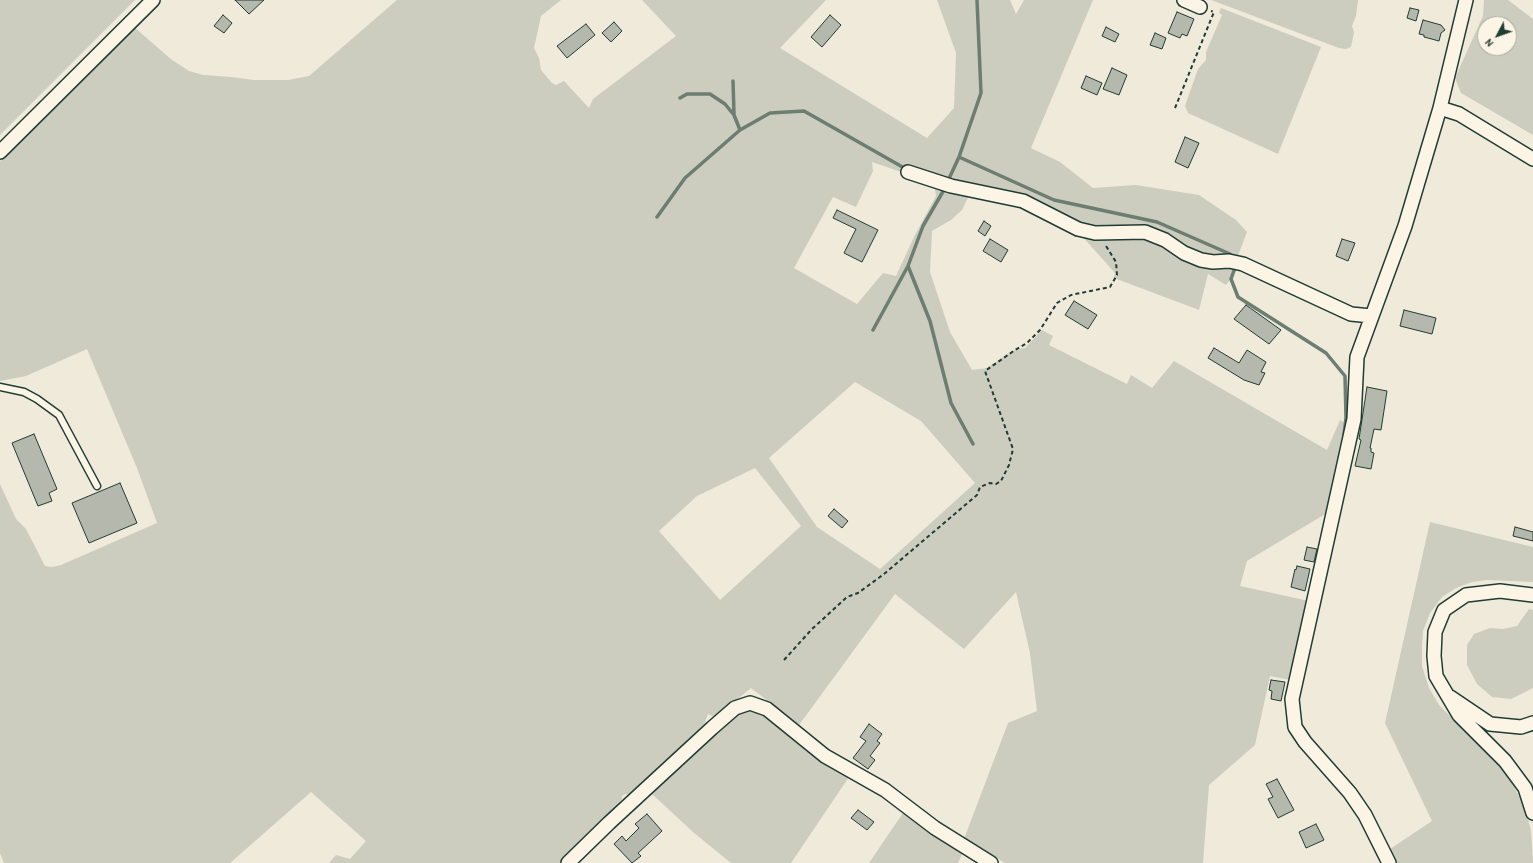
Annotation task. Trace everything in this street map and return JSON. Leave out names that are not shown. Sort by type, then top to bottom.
[{"type":"street","points":[[0,152],[153,0]]},
{"type":"street","points":[[1184,0],[1200,7]]},
{"type":"street","points":[[1389,863],[1364,815],[1350,793],[1305,742],[1295,727],[1292,699],[1354,419],[1357,357],[1405,226],[1440,108],[1466,0]]},
{"type":"street","points":[[1440,108],[1459,114],[1533,159]]},
{"type":"street","points":[[908,172],[946,185],[1023,201],[1078,229],[1095,233],[1145,232],[1165,240],[1184,252],[1201,260],[1212,262],[1229,261],[1243,264],[1351,314],[1371,316]]},
{"type":"street","points":[[1533,595],[1500,591],[1466,595],[1444,610],[1435,632],[1434,656],[1436,676],[1449,696],[1459,716],[1505,761],[1525,788],[1533,813]]},
{"type":"street","points":[[1449,696],[1490,724],[1521,728],[1533,723]]},
{"type":"street","points":[[568,863],[608,823],[712,728],[735,708],[750,703],[767,709],[825,756],[885,790],[936,828],[991,863]]},
{"type":"lane","points":[[0,387],[24,392],[37,399],[59,415],[98,486]]},
{"type":"path","points":[[1175,108],[1214,12],[1200,7]]},
{"type":"path","points":[[784,660],[812,629],[847,597],[858,593],[884,574],[977,495],[980,487],[990,483],[996,484],[1000,481],[1009,464],[1013,449],[985,371],[1015,350],[1028,343],[1040,330],[1057,303],[1071,295],[1110,287],[1113,284],[1118,275],[1116,262],[1108,248],[1095,233]]},
{"type":"shaded area","points":[[0,0],[135,0],[0,135]]},
{"type":"shaded area","points":[[397,0],[561,0],[541,16],[534,48],[539,58],[541,70],[552,83],[556,85],[564,81],[589,108],[593,99],[676,36],[642,0],[826,0],[780,48],[927,138],[954,108],[956,53],[937,0],[1010,0],[1016,14],[1024,0],[1093,0],[1031,148],[1060,162],[1093,188],[1136,185],[1199,195],[1236,220],[1247,232],[1231,279],[1226,285],[1208,274],[1199,310],[1114,278],[1115,273],[1064,216],[971,191],[962,210],[951,220],[932,231],[930,272],[950,332],[972,370],[987,368],[1009,353],[1025,348],[1042,330],[1053,336],[1049,345],[1127,384],[1131,375],[1152,388],[1174,361],[1327,450],[1340,420],[1350,427],[1327,513],[1247,561],[1240,586],[1309,601],[1290,680],[1270,676],[1255,745],[1209,785],[1203,863],[1005,863],[964,839],[1008,723],[1037,711],[1030,653],[1016,592],[964,649],[895,594],[799,725],[751,688],[715,717],[708,714],[704,724],[630,795],[625,794],[622,796],[622,799],[607,816],[561,863],[329,863],[336,855],[350,859],[366,841],[311,792],[230,863],[4,863],[0,853],[0,484],[16,519],[26,529],[45,566],[52,567],[61,565],[157,523],[137,468],[87,349],[26,376],[0,381],[0,161],[134,27],[172,60],[189,71],[203,75],[254,80],[288,80],[309,76]],"holes":[[[872,162],[907,174],[935,189],[936,196],[915,235],[896,276],[883,273],[857,304],[794,268],[833,197],[856,207],[873,171]],[[855,382],[921,421],[975,483],[880,569],[817,527],[769,458]],[[755,468],[801,526],[720,600],[659,531],[697,496]]]},
{"type":"shaded area","points":[[1211,0],[1358,0],[1356,16],[1352,26],[1354,32],[1351,47],[1346,49],[1339,48]]},
{"type":"shaded area","points":[[1484,0],[1508,0],[1533,19],[1533,135],[1461,93],[1455,78],[1477,29],[1477,56],[1517,56],[1517,16],[1483,16]]},
{"type":"shaded area","points":[[1221,8],[1321,47],[1278,154],[1188,113],[1185,106],[1198,69],[1206,60],[1206,52],[1222,15],[1219,13]]},
{"type":"shaded area","points":[[1430,522],[1533,547],[1533,582],[1487,580],[1472,582],[1456,588],[1442,597],[1430,613],[1423,631],[1422,666],[1429,688],[1439,705],[1498,764],[1512,783],[1525,808],[1531,831],[1533,863],[1395,863],[1390,849],[1432,821],[1385,723]]},
{"type":"shaded area","points":[[1529,609],[1533,610],[1533,688],[1511,699],[1492,697],[1477,684],[1467,665],[1467,645],[1474,634],[1490,628],[1503,629],[1517,626]]},
{"type":"shaded area","points":[[743,709],[756,709],[851,774],[791,863],[731,863],[693,832],[652,794],[734,715]]},
{"type":"shaded area","points":[[905,810],[963,852],[958,863],[869,863]]},
{"type":"building","points":[[235,0],[264,0],[249,14]]},
{"type":"building","points":[[1410,8],[1419,10],[1416,21],[1407,18]]},
{"type":"building","points":[[1177,12],[1194,19],[1187,36],[1182,34],[1180,38],[1168,33]]},
{"type":"building","points":[[223,15],[232,23],[224,33],[214,26]]},
{"type":"building","points":[[830,15],[841,25],[822,47],[811,37]]},
{"type":"building","points":[[1423,20],[1441,25],[1445,30],[1441,33],[1439,41],[1419,34]]},
{"type":"building","points":[[614,22],[622,31],[611,42],[602,33]]},
{"type":"building","points":[[586,24],[595,35],[567,58],[557,46]]},
{"type":"building","points":[[1106,27],[1119,34],[1115,42],[1102,36]]},
{"type":"building","points":[[1155,33],[1166,38],[1162,49],[1150,45]]},
{"type":"building","points":[[1112,68],[1127,75],[1119,95],[1103,89]]},
{"type":"building","points":[[1086,76],[1102,83],[1097,95],[1081,88]]},
{"type":"building","points":[[1185,137],[1199,143],[1188,168],[1175,162]]},
{"type":"building","points":[[837,210],[878,230],[862,262],[844,253],[856,229],[833,218]]},
{"type":"building","points":[[984,221],[991,226],[985,236],[978,231]]},
{"type":"building","points":[[990,239],[1008,250],[1001,262],[983,251]]},
{"type":"building","points":[[1342,239],[1355,243],[1348,261],[1336,256]]},
{"type":"building","points":[[1074,301],[1097,315],[1088,329],[1065,315]]},
{"type":"building","points":[[1246,305],[1281,330],[1269,344],[1234,319]]},
{"type":"building","points":[[1404,310],[1436,318],[1432,334],[1400,326]]},
{"type":"building","points":[[1214,348],[1239,363],[1247,350],[1266,362],[1261,372],[1265,373],[1259,385],[1244,380],[1208,358]]},
{"type":"building","points":[[1367,387],[1387,391],[1381,430],[1374,429],[1370,448],[1371,452],[1374,453],[1371,469],[1355,466],[1361,440],[1359,439]]},
{"type":"building","points":[[34,434],[57,489],[49,493],[52,501],[38,506],[12,443]]},
{"type":"building","points":[[120,483],[137,523],[89,543],[72,503]]},
{"type":"building","points":[[834,509],[848,521],[842,528],[828,516]]},
{"type":"building","points":[[1515,527],[1533,532],[1533,541],[1513,536]]},
{"type":"building","points":[[1307,547],[1317,549],[1314,562],[1304,560]]},
{"type":"building","points":[[1297,566],[1310,569],[1305,591],[1291,587]]},
{"type":"building","points":[[1271,680],[1285,682],[1281,701],[1271,699],[1272,691],[1269,690]]},
{"type":"building","points":[[869,724],[882,734],[877,741],[880,743],[870,756],[875,760],[868,769],[853,758],[866,741],[860,737]]},
{"type":"building","points":[[1277,779],[1294,810],[1278,818],[1268,799],[1273,797],[1266,784]]},
{"type":"building","points":[[858,810],[874,822],[867,830],[851,818]]},
{"type":"building","points":[[647,814],[662,831],[638,853],[641,856],[632,863],[614,844],[622,836],[626,841],[639,828],[635,824]]},
{"type":"building","points":[[1316,824],[1324,840],[1306,848],[1299,832]]},
{"type":"waterway","points":[[959,157],[981,93],[977,0]]},
{"type":"waterway","points":[[733,81],[734,114]]},
{"type":"waterway","points":[[680,98],[687,94],[710,94],[725,104],[734,115],[740,130]]},
{"type":"waterway","points":[[657,217],[685,178],[740,130],[770,113],[804,111],[906,169]]},
{"type":"waterway","points":[[947,183],[959,157],[1054,200],[1157,222],[1230,254],[1233,258]]},
{"type":"waterway","points":[[945,188],[923,226],[908,266],[930,321],[951,403],[973,444]]},
{"type":"waterway","points":[[1236,265],[1231,279],[1238,297],[1326,353],[1345,376],[1346,418],[1344,435]]},
{"type":"waterway","points":[[873,330],[908,266]]}]
